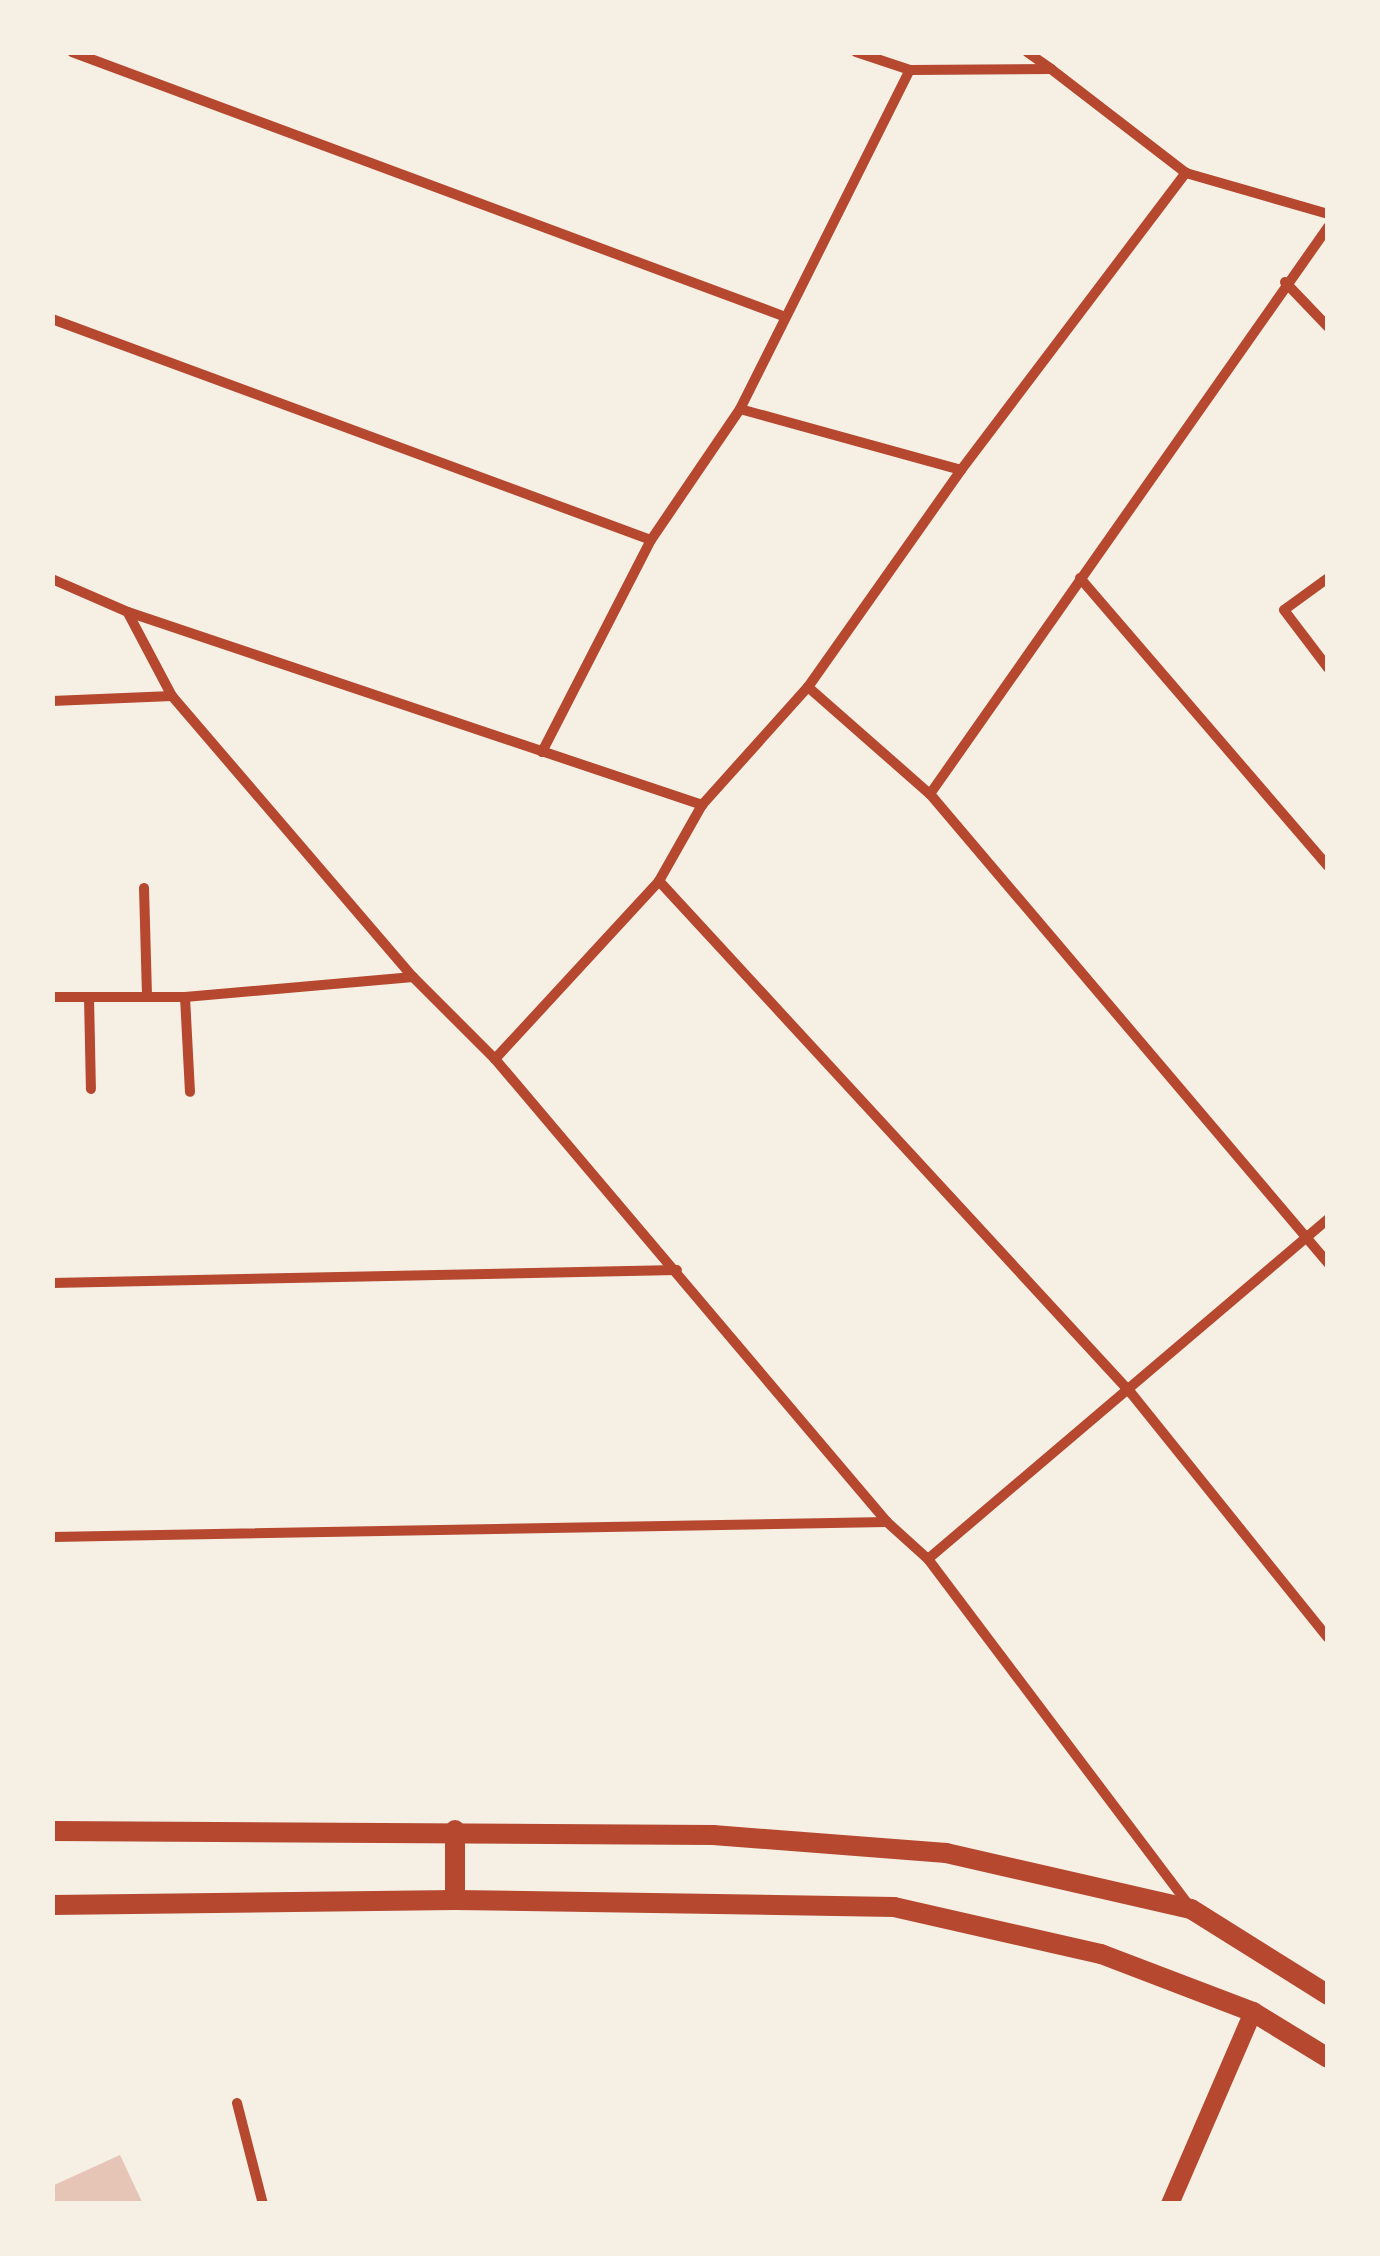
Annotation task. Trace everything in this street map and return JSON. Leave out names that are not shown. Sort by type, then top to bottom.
[{"type":"main road","points":[[455,1830],[455,1900]]},
{"type":"main road","points":[[52,1831],[455,1830],[713,1835],[946,1853],[1191,1909],[1328,1995]]},
{"type":"main road","points":[[52,1905],[455,1900],[894,1908],[1101,1954],[1252,2012],[1328,2058]]},
{"type":"street","points":[[72,52],[783,316]]},
{"type":"street","points":[[856,52],[910,70],[1052,69]]},
{"type":"street","points":[[1027,52],[1186,173],[1328,214]]},
{"type":"street","points":[[542,752],[651,540],[740,408],[910,70]]},
{"type":"street","points":[[496,1060],[659,880],[702,804],[808,688],[961,470],[1186,173]]},
{"type":"street","points":[[930,794],[1285,282],[1328,228]]},
{"type":"street","points":[[1285,282],[1328,327]]},
{"type":"street","points":[[52,320],[651,540]]},
{"type":"street","points":[[740,408],[961,470]]},
{"type":"street","points":[[1080,578],[1327,864]]},
{"type":"street","points":[[1328,578],[1284,610],[1328,668]]},
{"type":"street","points":[[52,579],[128,612],[702,804]]},
{"type":"street","points":[[128,612],[172,696],[413,978],[496,1060],[888,1522],[928,1559],[1191,1909]]},
{"type":"street","points":[[808,688],[930,794],[1328,1263]]},
{"type":"street","points":[[52,701],[172,696]]},
{"type":"street","points":[[659,880],[1130,1393],[1328,1638]]},
{"type":"street","points":[[144,888],[147,997]]},
{"type":"street","points":[[52,997],[185,996],[413,978]]},
{"type":"street","points":[[185,996],[190,1092]]},
{"type":"street","points":[[89,997],[91,1089]]},
{"type":"street","points":[[928,1559],[1130,1393],[1328,1219]]},
{"type":"street","points":[[52,1283],[677,1270]]},
{"type":"street","points":[[52,1536],[888,1522]]},
{"type":"street","points":[[1170,2204],[1252,2012]]},
{"type":"street","points":[[237,2102],[263,2204]]},
{"type":"building","points":[[120,2155],[143,2204],[52,2204],[52,2186]]}]
